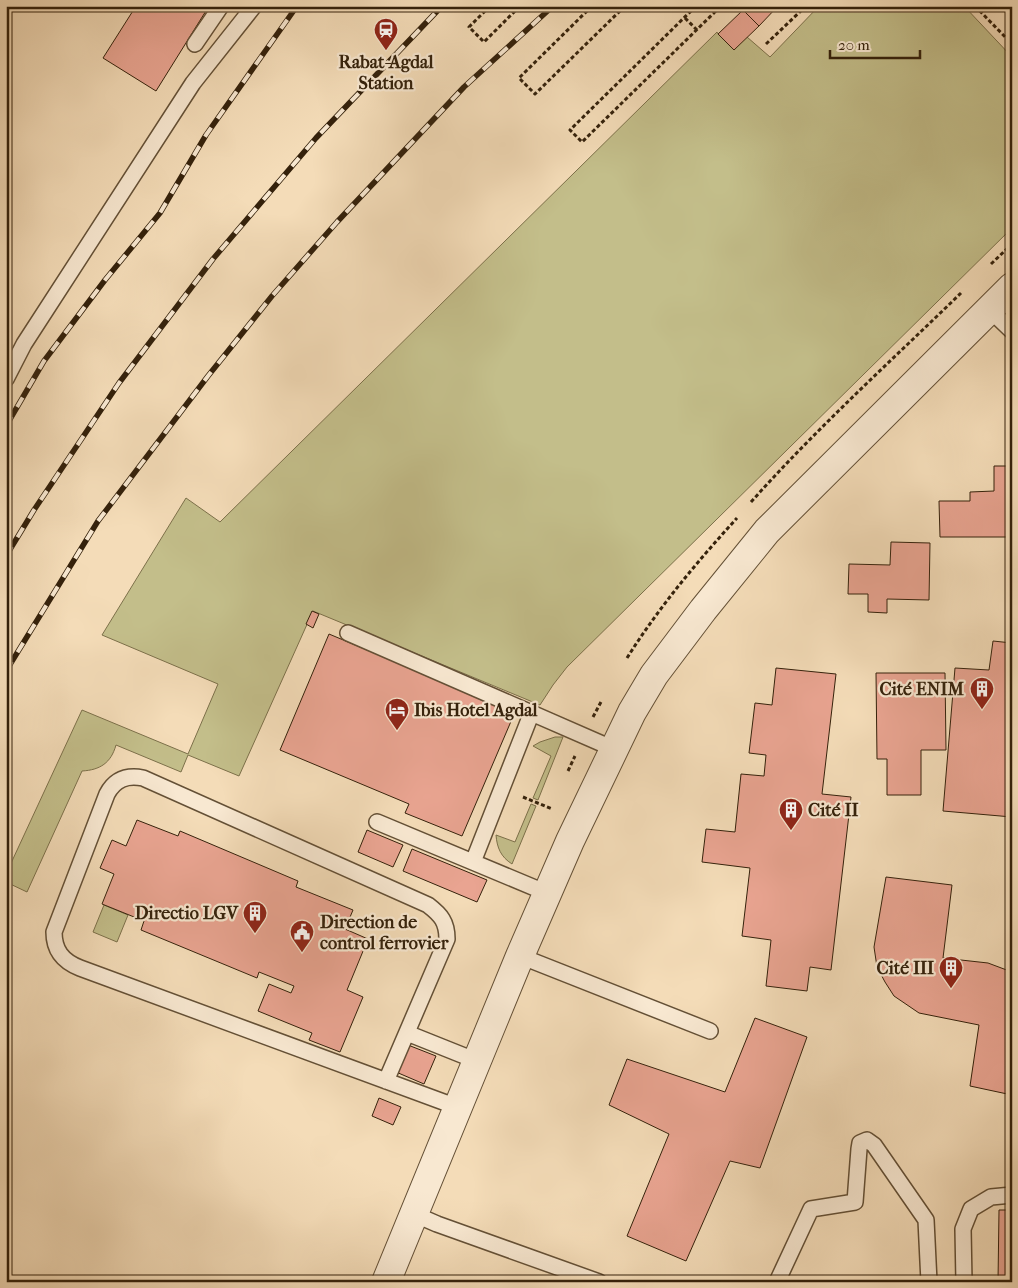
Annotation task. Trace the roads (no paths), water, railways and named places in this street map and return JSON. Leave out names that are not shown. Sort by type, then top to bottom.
[{"type":"street","points":[[386,1282],[547,893],[614,748],[632,712],[654,675],[703,610],[767,531],[1012,288]]},
{"type":"lane","points":[[195,44],[221,6]]},
{"type":"lane","points":[[6,379],[24,344],[193,83],[254,6]]},
{"type":"lane","points":[[989,309],[1012,331]]},
{"type":"lane","points":[[348,633],[614,748]]},
{"type":"lane","points":[[473,862],[532,712]]},
{"type":"lane","points":[[386,1081],[447,939],[445,922],[441,915],[428,906],[143,778],[129,777],[122,779],[110,788],[54,932],[57,951],[63,959],[71,965],[457,1108]]},
{"type":"lane","points":[[377,822],[547,893]]},
{"type":"lane","points":[[520,956],[710,1031]]},
{"type":"lane","points":[[407,1033],[477,1061]]},
{"type":"lane","points":[[777,1282],[811,1209],[855,1202],[860,1143],[867,1140],[874,1145],[926,1220],[929,1282]]},
{"type":"lane","points":[[964,1282],[963,1229],[971,1209],[991,1197],[1012,1190]]},
{"type":"lane","points":[[991,1197],[1012,1195]]},
{"type":"lane","points":[[414,1214],[599,1282]]},
{"type":"railway","points":[[6,426],[44,361],[105,280],[160,213],[206,135],[297,6]]},
{"type":"railway","points":[[6,556],[34,510],[119,383],[213,259],[316,138],[442,6]]},
{"type":"railway","points":[[6,671],[98,521],[208,376],[272,296],[337,222],[464,87],[553,6]]},
{"type":"place","name":"Rabat-Agdal Station","points":[[386,51]]},
{"type":"place","name":"Cité ENIM","points":[[982,710]]},
{"type":"place","name":"Ibis Hotel Agdal","points":[[397,731]]},
{"type":"place","name":"Cité II","points":[[791,831]]},
{"type":"place","name":"Directio LGV","points":[[255,934]]},
{"type":"place","name":"Direction de control ferrovier","points":[[302,953]]},
{"type":"place","name":"Cité III","points":[[951,989]]}]
